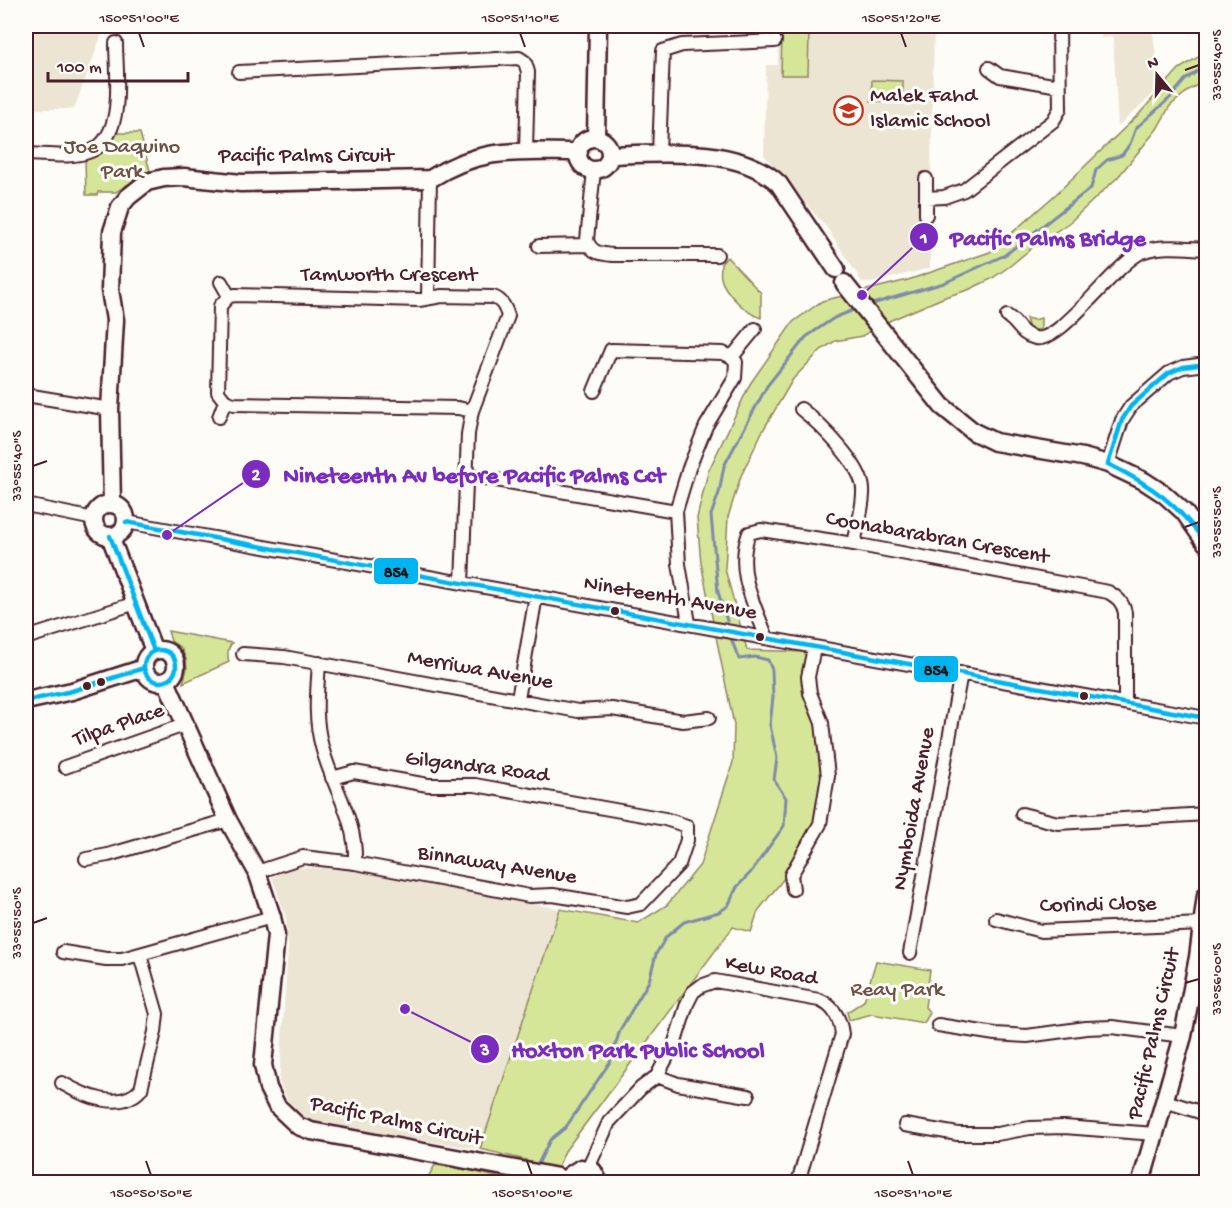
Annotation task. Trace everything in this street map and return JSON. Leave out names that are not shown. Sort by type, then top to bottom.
[{"type":"street","points":[[596,138],[598,26]]},
{"type":"street","points":[[926,198],[944,198],[964,189],[1053,121],[1060,109],[1059,26]]},
{"type":"street","points":[[659,153],[663,51],[682,45],[775,41]]},
{"type":"street","points":[[26,154],[73,154],[92,151],[101,144],[110,131],[116,115],[116,43]]},
{"type":"street","points":[[239,72],[519,58],[525,62],[528,72],[526,152]]},
{"type":"street","points":[[989,68],[1000,76],[1059,86]]},
{"type":"street","points":[[596,138],[607,144],[610,155],[606,165],[594,170],[582,164],[579,152],[584,142],[596,138]]},
{"type":"street","name":"Pacific Palms Circuit","points":[[112,504],[110,410],[115,320],[110,290],[112,231],[120,207],[137,189],[147,182],[184,177],[242,183],[430,179],[456,164],[492,154],[579,152]]},
{"type":"street","points":[[610,155],[659,153],[730,158],[751,164],[769,173],[779,184],[840,276],[942,406],[974,432],[995,442],[1083,456],[1144,480],[1184,512],[1206,543]]},
{"type":"street","points":[[588,245],[587,234],[594,170]]},
{"type":"street","points":[[428,298],[430,179]]},
{"type":"street","points":[[926,179],[926,215]]},
{"type":"street","points":[[539,246],[588,245],[599,254],[717,255]]},
{"type":"street","points":[[1006,316],[1014,320],[1022,333],[1037,339],[1053,334],[1125,264],[1141,252],[1165,248],[1206,249]]},
{"type":"street","points":[[220,282],[229,296],[220,306],[218,392],[225,401],[234,404],[458,408],[472,411]]},
{"type":"street","name":"Tamworth Crescent","points":[[229,296],[428,298],[442,296],[499,299],[508,316],[472,411],[468,434],[462,583]]},
{"type":"street","points":[[732,357],[755,329]]},
{"type":"street","points":[[594,392],[611,350],[723,353],[732,357],[736,362],[735,378],[706,426],[689,468],[676,511],[679,564],[688,623]]},
{"type":"street","points":[[1108,464],[1122,420],[1131,406],[1169,373],[1183,367],[1206,364]]},
{"type":"street","points":[[26,395],[110,410]]},
{"type":"street","points":[[219,417],[225,401]]},
{"type":"street","points":[[801,409],[816,421],[851,462],[861,478],[863,489],[854,544]]},
{"type":"street","points":[[467,475],[676,511]]},
{"type":"street","points":[[112,504],[122,509],[126,522],[122,531],[110,536],[97,530],[94,519],[99,507],[112,504]]},
{"type":"street","points":[[26,505],[94,519]]},
{"type":"street","name":"Nineteenth Avenue","points":[[126,522],[1206,718]]},
{"type":"street","name":"Coonabarabran Crescent","points":[[767,638],[746,585],[744,546],[749,533],[761,530],[854,544],[1108,592],[1116,596],[1124,605],[1125,703]]},
{"type":"street","points":[[110,536],[154,651]]},
{"type":"street","points":[[518,699],[536,596]]},
{"type":"street","points":[[26,638],[135,603]]},
{"type":"street","points":[[793,890],[791,875],[820,824],[828,776],[822,723],[810,693],[807,677],[814,648]]},
{"type":"street","points":[[154,651],[166,651],[175,660],[175,672],[166,681],[154,681],[147,676],[144,668],[145,660],[154,651]]},
{"type":"street","name":"Merriwa Avenue","points":[[243,654],[284,657],[578,711],[612,709],[682,721],[709,718]]},
{"type":"street","points":[[318,663],[316,716],[322,747],[332,778],[349,817],[356,844],[355,863]]},
{"type":"street","points":[[26,701],[72,691],[144,668]]},
{"type":"street","name":"Nymboida Avenue","points":[[910,953],[961,673]]},
{"type":"street","name":"Pacific Palms Circuit","points":[[166,681],[228,820],[257,872],[272,917],[276,935],[263,1065],[268,1088],[277,1106],[298,1126],[310,1131],[565,1180]]},
{"type":"street","name":"Tilpa Place","points":[[65,767],[187,724]]},
{"type":"street","name":"Gilgandra Road","points":[[332,778],[354,772],[428,785],[476,784],[665,819],[687,826]]},
{"type":"street","points":[[1022,814],[1058,823],[1206,814]]},
{"type":"street","points":[[86,860],[228,820]]},
{"type":"street","name":"Binnaway Avenue","points":[[257,872],[303,857],[355,863],[529,896],[553,896],[627,907],[641,904],[679,864],[687,840],[687,826]]},
{"type":"street","name":"Pacific Palms Circuit","points":[[1141,1182],[1183,1036],[1202,957],[1202,924],[1206,895]]},
{"type":"street","points":[[63,952],[112,960],[140,955],[272,917]]},
{"type":"street","name":"Corindi Close","points":[[996,919],[1041,931],[1202,924]]},
{"type":"street","points":[[62,1083],[81,1094],[114,1101],[127,1100],[141,1089],[157,1014],[140,955]]},
{"type":"street","name":"Kew Road","points":[[588,1168],[609,1122],[641,1088],[657,1076],[675,1042],[693,992],[715,981],[801,996],[825,1003],[837,1016],[842,1034],[798,1182]]},
{"type":"street","points":[[938,1025],[995,1034],[1027,1036],[1112,1027],[1183,1036]]},
{"type":"street","points":[[657,1076],[678,1084],[748,1096]]},
{"type":"street","points":[[1165,1101],[1206,1114]]},
{"type":"street","points":[[905,1125],[958,1134],[997,1134],[1030,1128],[1064,1126],[1155,1134]]},
{"type":"street","points":[[565,1180],[575,1170],[588,1168],[596,1174],[599,1182]]},
{"type":"shaded area","name":"Malek Fahd Islamic School","points":[[779,26],[934,26],[931,175],[921,175],[919,220],[930,221],[930,268],[871,283],[862,282],[827,228],[764,155],[766,65],[778,65]]},
{"type":"shaded area","points":[[1059,26],[1152,26],[1159,79],[1149,98],[1118,126],[1113,37],[1101,38],[1101,27]]},
{"type":"shaded area","points":[[104,28],[74,109],[26,109],[26,30]]},
{"type":"shaded area","points":[[291,867],[351,869],[560,909],[480,1149],[309,1123],[296,1112],[288,1101],[279,1082],[288,948],[286,917],[272,877]]},
{"type":"green space","points":[[782,33],[809,33],[808,75],[781,75]]},
{"type":"green space","points":[[1206,52],[1206,80],[1190,89],[1170,106],[1157,129],[1118,177],[1070,222],[991,279],[891,320],[862,336],[835,341],[821,350],[793,379],[762,432],[741,476],[728,517],[725,569],[747,650],[808,652],[813,686],[828,737],[823,814],[796,863],[758,911],[751,932],[733,927],[565,1151],[552,1182],[425,1182],[435,1165],[468,1170],[512,1181],[526,1160],[480,1149],[560,909],[638,923],[667,905],[700,865],[733,762],[734,725],[701,563],[697,518],[708,472],[750,384],[793,322],[822,301],[908,280],[990,252],[1055,195],[1139,114],[1179,69]]},
{"type":"green space","points":[[872,80],[903,81],[903,102],[871,101]]},
{"type":"green space","name":"Joe Daquino Park","points":[[116,133],[140,133],[150,171],[116,192],[86,195],[85,159]]},
{"type":"green space","points":[[727,257],[761,293],[761,318],[737,302],[723,284],[721,264]]},
{"type":"green space","points":[[1026,318],[1034,320],[1041,318],[1041,328],[1039,330],[1029,329]]},
{"type":"green space","points":[[168,631],[232,643],[228,652],[229,662],[183,683],[187,669],[186,659],[181,648],[171,641]]},
{"type":"green space","name":"Reay Park","points":[[876,961],[930,970],[925,1007],[930,1013],[924,1023],[872,1014],[849,1020],[847,1012],[864,1001]]},
{"type":"waterway","points":[[872,304],[944,283],[1005,255],[1091,188],[1096,170],[1107,160],[1122,155],[1130,144],[1136,128],[1170,98],[1185,80],[1206,65]]},
{"type":"waterway","points":[[727,621],[718,592],[711,515],[719,493],[724,466],[767,386],[806,337],[834,318],[856,309]]},
{"type":"waterway","points":[[539,1162],[550,1140],[566,1127],[610,1062],[620,1030],[649,981],[656,954],[666,937],[684,922],[719,912],[728,906],[737,887],[751,872],[784,826],[786,798],[774,780],[777,758],[770,725],[773,697],[772,670],[768,660],[755,657],[739,659],[730,636]]},
{"type":"transit line","name":"854","points":[[1108,464],[1122,420],[1131,406],[1169,373],[1183,367],[1206,364]]},
{"type":"transit line","name":"854","points":[[1108,464],[1163,497],[1174,506],[1206,543]]},
{"type":"transit line","name":"854","points":[[126,522],[1206,718]]},
{"type":"transit line","name":"854","points":[[110,536],[154,651]]},
{"type":"transit line","name":"854","points":[[160,650],[171,655],[176,666],[171,677],[160,682],[149,677],[144,666],[149,655],[160,650]]},
{"type":"transit line","name":"854","points":[[26,701],[72,691],[144,668]]},
{"type":"place","name":"Malek Fahd Islamic School","points":[[849,110]]},
{"type":"place","name":"Pacific Palms Bridge","points":[[862,295]]},
{"type":"place","name":"Nineteenth Av before Pacific Palms Cct","points":[[167,535]]},
{"type":"place","name":"Hoxton Park Public School","points":[[405,1009]]}]
